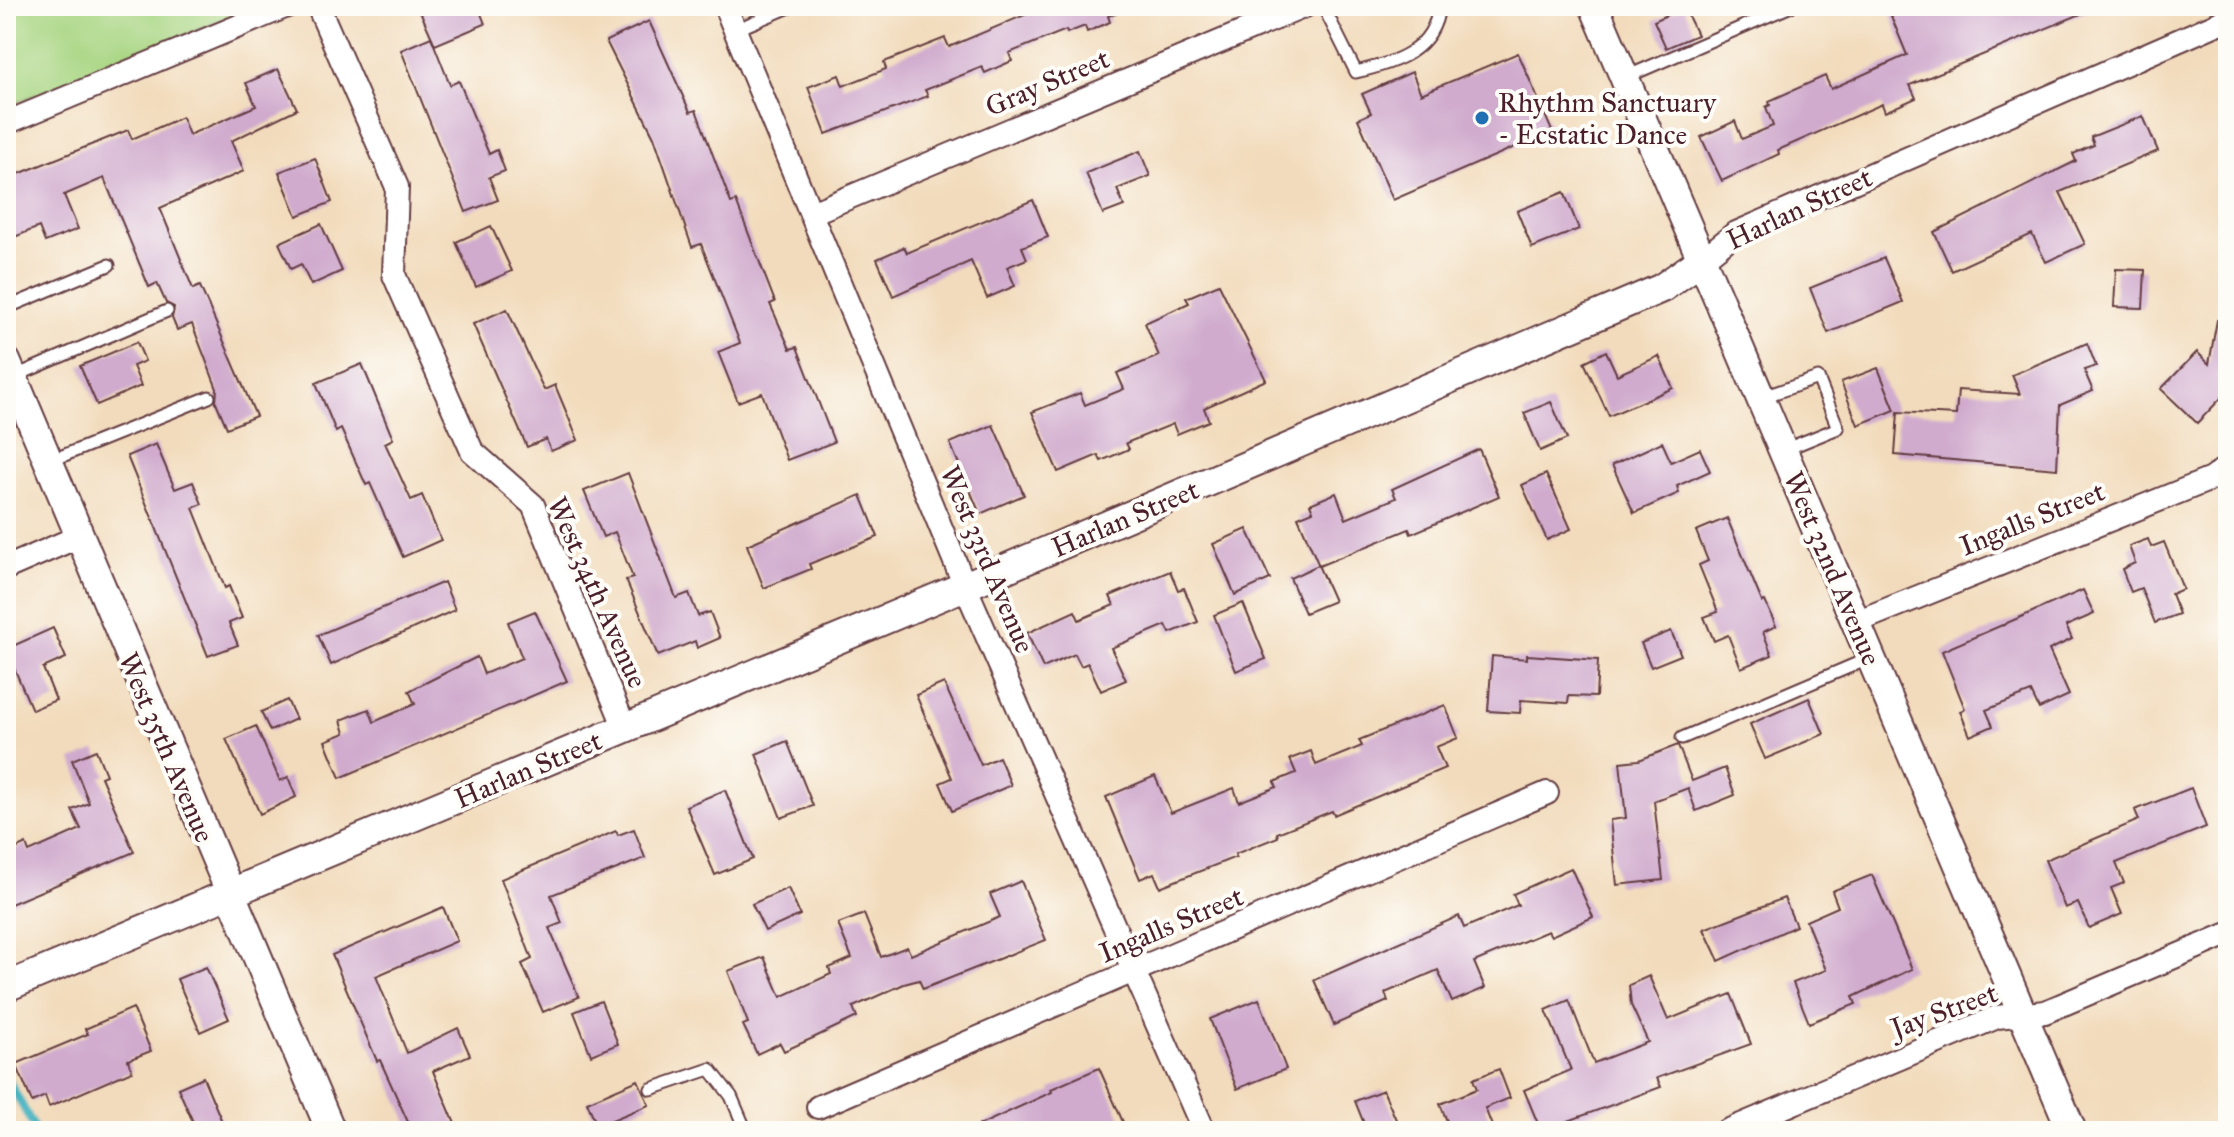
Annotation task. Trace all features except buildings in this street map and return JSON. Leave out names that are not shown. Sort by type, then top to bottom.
[{"type":"street","points":[[6,123],[287,6]]},
{"type":"street","name":"West 34th Avenue","points":[[318,6],[397,187],[394,275],[472,451],[533,505],[625,728]]},
{"type":"street","name":"West 33rd Avenue","points":[[725,6],[965,586],[1204,1131]]},
{"type":"street","name":"Gray Street","points":[[812,213],[1305,6]]},
{"type":"street","name":"West 32nd Avenue","points":[[1594,6],[2072,1131]]},
{"type":"street","name":"Harlan Street","points":[[6,987],[965,586],[1662,288],[1734,234],[2228,19]]},
{"type":"street","name":"West 35th Avenue","points":[[9,369],[331,1131]]},
{"type":"street","name":"Ingalls Street","points":[[1856,622],[2222,479]]},
{"type":"street","points":[[6,568],[80,536]]},
{"type":"street","name":"Ingalls Street","points":[[818,1107],[1547,793]]},
{"type":"street","name":"Jay Street","points":[[1727,1131],[1997,1017],[2045,1012],[2228,934]]},
{"type":"lane","points":[[735,30],[792,6]]},
{"type":"lane","points":[[1323,6],[1356,72],[1396,63],[1420,47],[1437,24],[1439,6]]},
{"type":"lane","points":[[1625,78],[1791,6]]},
{"type":"lane","points":[[6,308],[109,265]]},
{"type":"lane","points":[[9,369],[167,311]]},
{"type":"lane","points":[[1762,397],[1818,378],[1838,428],[1784,451]]},
{"type":"lane","points":[[49,462],[209,397]]},
{"type":"lane","points":[[1682,738],[1871,658]]},
{"type":"lane","points":[[651,1089],[710,1069],[731,1096],[746,1131]]},
{"type":"green space","points":[[6,6],[259,6],[6,107]]},
{"type":"waterway","points":[[6,1076],[36,1131]]},
{"type":"place","name":"Rhythm Sanctuary - Ecstatic Dance","points":[[1482,118]]}]
